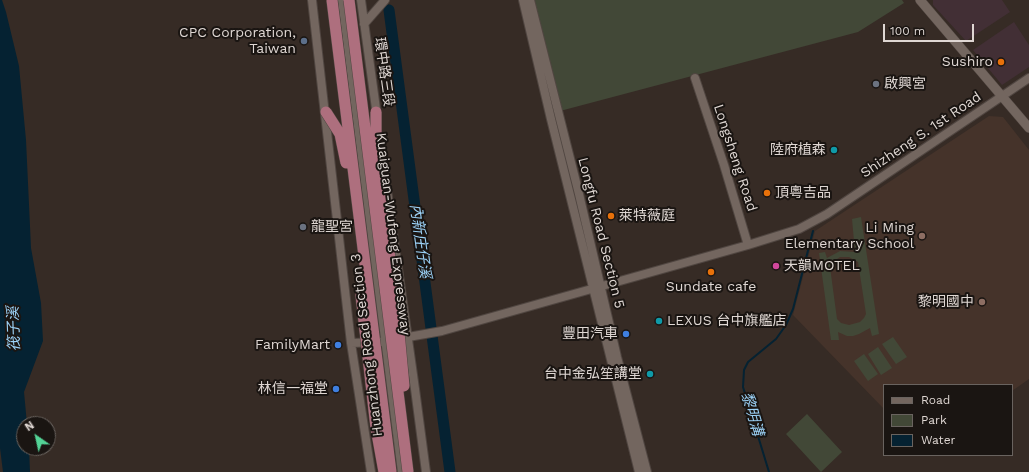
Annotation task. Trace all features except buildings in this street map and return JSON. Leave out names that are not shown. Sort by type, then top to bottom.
[{"type":"highway","points":[[332,0],[391,472]]},
{"type":"highway","name":"Kuaiguan-Wufeng Expressway","points":[[349,0],[408,472]]},
{"type":"highway","points":[[326,112],[340,134],[347,167],[376,428],[384,472]]},
{"type":"highway","points":[[376,112],[376,144],[399,332],[414,472]]},
{"type":"main road","points":[[920,0],[1029,128]]},
{"type":"street","points":[[312,0],[326,112]]},
{"type":"street","name":"Huanzhong Road Section 3","points":[[338,0],[383,341],[402,472]]},
{"type":"street","name":"Huanzhong Road Section 3","points":[[342,0],[383,341],[396,472]]},
{"type":"street","name":"環中路三段","points":[[361,0],[376,112],[412,336]]},
{"type":"street","points":[[364,24],[385,0]]},
{"type":"street","name":"Longfu Road Section 5","points":[[523,0],[551,118],[647,472]]},
{"type":"street","name":"Longfu Road Section 5","points":[[530,0],[639,472]]},
{"type":"street","name":"Longsheng Road","points":[[696,78],[748,245]]},
{"type":"street","name":"Shizheng S. 1st Road","points":[[412,336],[442,332],[748,245],[799,229],[827,214],[1029,78]]},
{"type":"street","name":"Huanzhong Road Section 3","points":[[326,112],[351,343],[371,472]]},
{"type":"street","points":[[351,343],[383,341],[412,336],[426,472]]},
{"type":"shaded area","points":[[933,0],[1002,0],[1010,12],[966,41],[933,5]]},
{"type":"shaded area","points":[[1014,22],[1029,45],[1029,67],[1002,85],[973,50]]},
{"type":"shaded area","name":"Li Ming Elementary School","points":[[989,116],[1003,117],[1029,150],[1029,379],[1013,390],[1013,384],[883,384],[883,408],[793,315],[815,231]]},
{"type":"green space","points":[[533,0],[902,0],[904,3],[858,32],[560,111]]},
{"type":"green space","points":[[861,217],[879,334],[872,336],[870,328],[853,336],[847,336],[838,332],[839,340],[831,340],[819,253],[825,252],[827,258],[840,251],[855,252],[852,219]],"holes":[[[840,257],[849,257],[858,262],[866,314],[860,322],[849,325],[841,323],[837,319],[830,267],[831,263]]]},
{"type":"green space","points":[[893,337],[907,357],[896,364],[882,344]]},
{"type":"green space","points":[[878,347],[892,368],[881,375],[868,354]]},
{"type":"green space","points":[[864,354],[878,374],[868,381],[854,361]]},
{"type":"green space","points":[[807,414],[842,452],[821,472],[786,434]]},
{"type":"water","name":"筏子溪","points":[[0,0],[2,0],[19,66],[26,140],[31,248],[41,303],[43,341],[24,392],[26,416],[16,416],[16,456],[29,456],[30,472],[3,472],[0,448]]},
{"type":"waterway","name":"內新庄仔溪","points":[[389,10],[450,472]]},
{"type":"waterway","name":"黎明溝","points":[[769,472],[743,387],[744,370],[748,362],[776,339],[786,325],[793,309],[813,231]]},
{"type":"place","name":"CPC Corporation, Taiwan","points":[[304,41]]},
{"type":"place","name":"Sushiro","points":[[1001,62]]},
{"type":"place","name":"啟興宮","points":[[876,84]]},
{"type":"place","name":"陸府植森","points":[[834,150]]},
{"type":"place","name":"頂粵吉品","points":[[767,193]]},
{"type":"place","name":"萊特薇庭","points":[[611,216]]},
{"type":"place","name":"龍聖宮","points":[[303,227]]},
{"type":"place","name":"Li Ming Elementary School","points":[[922,236]]},
{"type":"place","name":"天韻MOTEL","points":[[776,266]]},
{"type":"place","name":"Sundate cafe","points":[[711,272]]},
{"type":"place","name":"黎明國中","points":[[982,302]]},
{"type":"place","name":"LEXUS 台中旗艦店","points":[[659,321]]},
{"type":"place","name":"豐田汽車","points":[[626,334]]},
{"type":"place","name":"FamilyMart","points":[[338,345]]},
{"type":"place","name":"台中金弘笙講堂","points":[[650,374]]},
{"type":"place","name":"林信一福堂","points":[[336,389]]}]
